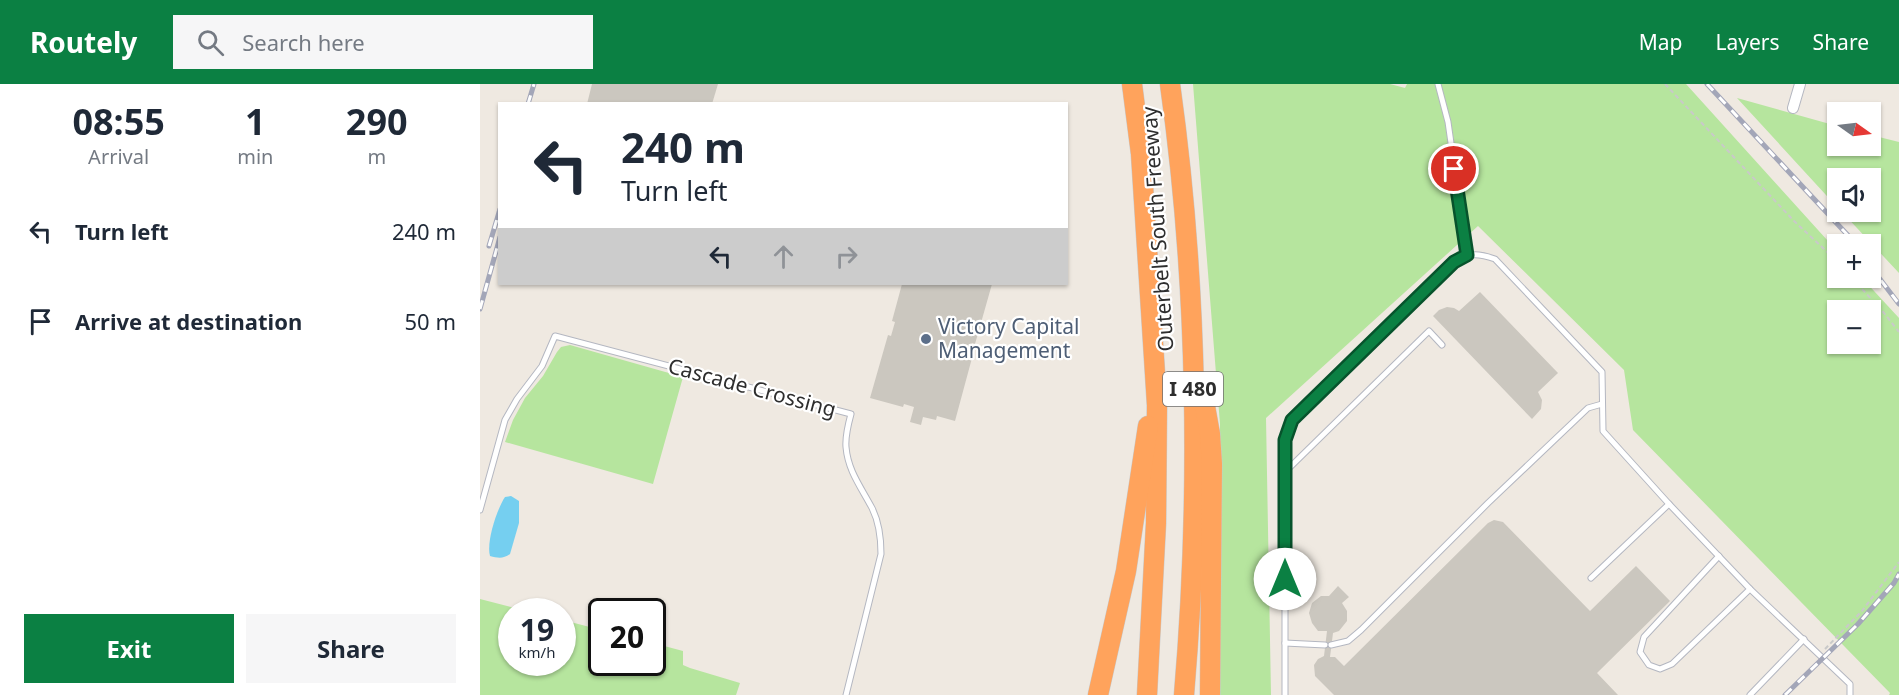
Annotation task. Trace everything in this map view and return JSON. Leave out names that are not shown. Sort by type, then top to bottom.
[{"type":"highway","name":"Outerbelt South Freeway","points":[[1132,84],[1141,154],[1157,405],[1156,534],[1147,695]]},
{"type":"highway","name":"Outerbelt South Freeway","points":[[1170,84],[1185,219],[1192,345],[1194,499],[1184,695]]},
{"type":"highway","points":[[1192,345],[1207,413],[1212,464],[1210,695]]},
{"type":"highway","points":[[1098,695],[1126,571],[1146,435],[1152,412],[1157,405]]},
{"type":"street","points":[[1793,108],[1800,84]]},
{"type":"lane","points":[[1438,84],[1448,122],[1467,255]]},
{"type":"lane","points":[[1285,695],[1285,440],[1292,420],[1454,262],[1467,255],[1482,255],[1495,259],[1602,372],[1603,431],[1750,588],[1850,684],[1851,695]]},
{"type":"lane","points":[[1285,472],[1429,331],[1442,345]]},
{"type":"lane","name":"Cascade Crossing","points":[[480,510],[506,420],[517,399],[542,366],[555,336],[850,414],[846,445],[848,461],[879,527],[881,554],[846,695]]},
{"type":"lane","points":[[1285,643],[1328,645],[1348,641],[1588,408],[1602,404]]},
{"type":"lane","points":[[1591,578],[1669,504]]},
{"type":"lane","points":[[1719,556],[1644,637],[1640,652],[1649,665],[1660,669],[1672,664],[1750,588]]},
{"type":"lane","points":[[1750,695],[1804,639]]},
{"type":"path","points":[[1665,84],[1794,221],[1827,252]]},
{"type":"path","points":[[1861,288],[1899,332]]},
{"type":"path","points":[[1820,654],[1862,611],[1899,562]]},
{"type":"green space","points":[[1193,84],[1390,84],[1405,88],[1407,84],[1686,84],[1827,240],[1827,288],[1871,288],[1899,318],[1899,695],[1889,695],[1890,693],[1633,430],[1624,370],[1478,226],[1266,418],[1271,695],[1219,695],[1220,424]]},
{"type":"green space","points":[[1737,98],[1827,123],[1827,156],[1881,156],[1881,138],[1899,142],[1899,273],[1881,254],[1881,234],[1863,234],[1851,222],[1881,222],[1881,168],[1827,168],[1827,196]]},
{"type":"green space","points":[[570,345],[683,377],[653,484],[505,442],[513,420],[525,398],[543,376],[561,347]]},
{"type":"green space","points":[[480,599],[498,604],[498,676],[576,676],[576,623],[588,627],[588,676],[666,676],[666,646],[683,651],[683,665],[740,683],[736,695],[480,695]]},
{"type":"water","points":[[511,496],[519,501],[519,523],[510,554],[500,558],[490,556],[491,534],[496,517],[505,497]]},
{"type":"building","points":[[592,84],[718,84],[713,102],[588,102]]},
{"type":"building","points":[[902,285],[992,285],[975,344],[972,343],[968,357],[972,358],[955,421],[937,416],[936,420],[923,417],[921,425],[910,422],[914,407],[904,404],[903,407],[870,398],[888,335],[891,336],[895,322],[892,321]]},
{"type":"building","points":[[1480,292],[1558,373],[1538,392],[1542,400],[1541,409],[1532,419],[1433,316],[1439,310],[1447,307],[1459,311]]},
{"type":"building","points":[[1494,520],[1503,522],[1590,611],[1636,566],[1670,601],[1597,673],[1618,695],[1334,695],[1315,676],[1314,665],[1324,656],[1327,631],[1318,631],[1312,623],[1309,613],[1312,603],[1321,596],[1329,596],[1338,586],[1349,597],[1342,603],[1347,611],[1347,621],[1339,631],[1333,633],[1330,657],[1335,657],[1344,666],[1488,523]]},
{"type":"railway","points":[[529,102],[534,84]]},
{"type":"railway","points":[[1707,84],[1847,234]]},
{"type":"railway","points":[[489,246],[498,216]]},
{"type":"railway","points":[[480,309],[498,244]]},
{"type":"railway","points":[[1881,280],[1899,304]]},
{"type":"railway","points":[[1785,695],[1858,624],[1894,583],[1899,574]]},
{"type":"place","name":"Victory Capital Management","points":[[926,339]]},
{"type":"route","points":[[1285,579],[1285,440],[1292,420],[1454,262],[1467,255],[1454,169]]}]
